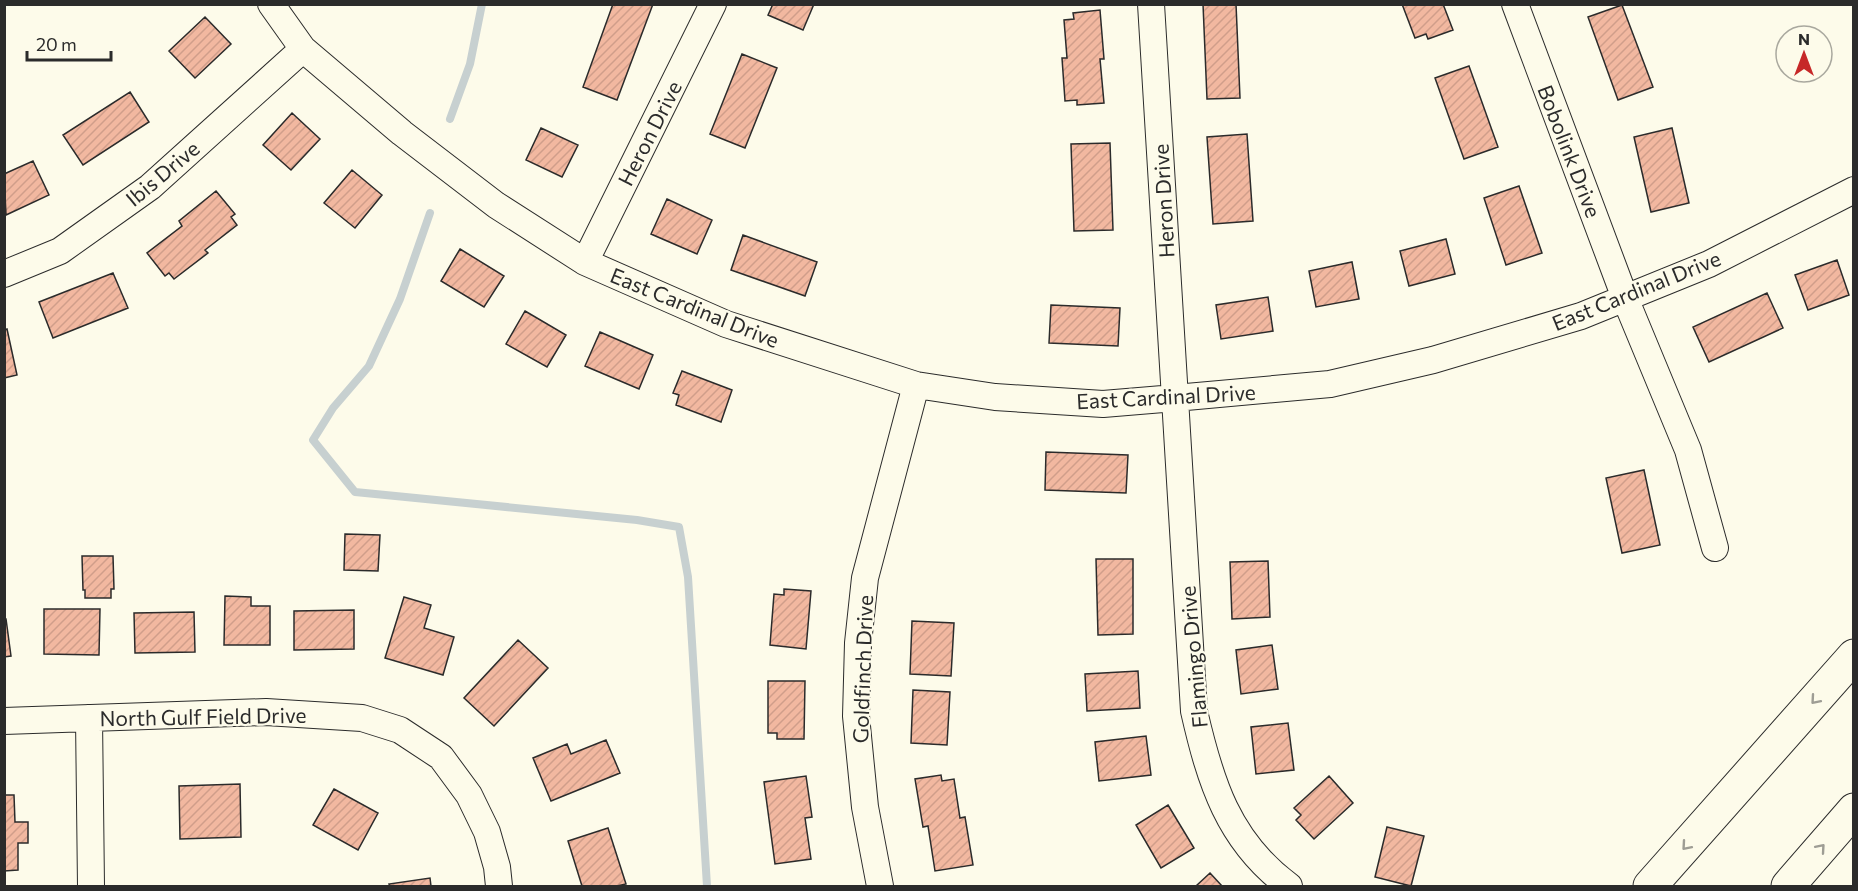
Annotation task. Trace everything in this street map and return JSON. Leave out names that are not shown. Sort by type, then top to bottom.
[{"type":"highway","points":[[1650,886],[1854,656]]},
{"type":"highway","points":[[1788,886],[1854,810]]},
{"type":"street","name":"East Cardinal Drive","points":[[271,4],[303,49],[402,133],[496,205],[585,262],[726,324],[916,385],[994,398],[1103,404],[1330,384],[1444,357],[1581,316],[1709,264],[1854,190]]},
{"type":"street","name":"Heron Drive","points":[[585,262],[713,4]]},
{"type":"street","name":"Heron Drive","points":[[1151,4],[1175,398]]},
{"type":"street","name":"Bobolink Drive","points":[[1515,4],[1625,298],[1688,450],[1715,548]]},
{"type":"street","name":"Ibis Drive","points":[[4,274],[60,250],[150,187],[303,49]]},
{"type":"street","name":"Goldfinch Drive","points":[[880,886],[865,807],[856,716],[858,643],[865,578],[916,385]]},
{"type":"street","name":"Flamingo Drive","points":[[1175,398],[1194,711],[1205,759],[1226,813],[1251,851],[1289,886]]},
{"type":"street","name":"North Gulf Field Drive","points":[[4,721],[266,712],[362,718],[399,730],[441,757],[468,795],[487,832],[500,886]]},
{"type":"street","points":[[89,718],[91,886]]},
{"type":"building","points":[[613,4],[653,4],[617,100],[583,87]]},
{"type":"building","points":[[773,4],[814,4],[803,30],[768,15]]},
{"type":"building","points":[[1203,4],[1236,4],[1240,98],[1207,99]]},
{"type":"building","points":[[1402,4],[1443,4],[1453,30],[1428,39],[1426,34],[1415,38]]},
{"type":"building","points":[[1622,5],[1653,87],[1618,100],[1588,17]]},
{"type":"building","points":[[1100,10],[1104,59],[1100,59],[1104,103],[1077,105],[1077,100],[1065,101],[1062,58],[1067,58],[1064,20],[1074,19],[1073,13]]},
{"type":"building","points":[[205,17],[231,44],[195,78],[169,51]]},
{"type":"building","points":[[742,54],[777,68],[745,148],[710,134]]},
{"type":"building","points":[[1469,66],[1498,147],[1464,159],[1435,78]]},
{"type":"building","points":[[130,92],[149,122],[83,165],[63,135]]},
{"type":"building","points":[[292,113],[320,139],[291,170],[263,145]]},
{"type":"building","points":[[541,128],[578,145],[562,177],[526,160]]},
{"type":"building","points":[[1672,128],[1689,203],[1651,212],[1634,137]]},
{"type":"building","points":[[1247,134],[1253,221],[1213,224],[1207,137]]},
{"type":"building","points":[[1110,143],[1113,230],[1074,231],[1071,144]]},
{"type":"building","points":[[33,161],[49,195],[6,215],[4,174]]},
{"type":"building","points":[[352,170],[382,195],[355,228],[324,203]]},
{"type":"building","points":[[1519,186],[1542,253],[1506,265],[1484,198]]},
{"type":"building","points":[[216,191],[235,214],[231,217],[237,225],[205,250],[208,253],[174,279],[169,273],[165,276],[147,253],[182,226],[179,221]]},
{"type":"building","points":[[667,199],[712,220],[697,254],[651,234]]},
{"type":"building","points":[[743,235],[817,262],[805,296],[731,270]]},
{"type":"building","points":[[1446,239],[1455,274],[1409,286],[1400,251]]},
{"type":"building","points":[[460,249],[504,276],[484,307],[441,281]]},
{"type":"building","points":[[1837,260],[1849,295],[1808,310],[1795,275]]},
{"type":"building","points":[[1352,262],[1359,299],[1316,307],[1309,271]]},
{"type":"building","points":[[113,273],[128,308],[53,338],[39,302]]},
{"type":"building","points":[[1767,293],[1783,328],[1709,362],[1693,327]]},
{"type":"building","points":[[1268,297],[1273,331],[1221,339],[1216,305]]},
{"type":"building","points":[[1051,305],[1120,308],[1118,346],[1049,343]]},
{"type":"building","points":[[525,311],[566,335],[547,367],[506,344]]},
{"type":"building","points":[[7,329],[17,375],[4,378],[4,330]]},
{"type":"building","points":[[600,332],[653,355],[639,389],[585,366]]},
{"type":"building","points":[[682,371],[732,390],[721,422],[676,405],[679,395],[673,393]]},
{"type":"building","points":[[1046,452],[1128,455],[1126,493],[1045,490]]},
{"type":"building","points":[[1644,470],[1660,545],[1622,553],[1606,478]]},
{"type":"building","points":[[345,534],[380,535],[378,571],[344,570]]},
{"type":"building","points":[[82,556],[113,556],[114,589],[111,589],[111,598],[85,598]]},
{"type":"building","points":[[1096,559],[1133,559],[1133,634],[1098,635]]},
{"type":"building","points":[[1268,561],[1270,617],[1232,619],[1230,562]]},
{"type":"building","points":[[784,589],[811,591],[806,649],[770,645],[774,594],[784,595]]},
{"type":"building","points":[[225,596],[251,597],[251,606],[270,606],[270,645],[224,645]]},
{"type":"building","points":[[404,597],[431,605],[424,628],[454,637],[443,675],[385,658]]},
{"type":"building","points":[[44,609],[100,609],[99,655],[44,654]]},
{"type":"building","points":[[354,610],[354,649],[294,650],[294,611]]},
{"type":"building","points":[[194,612],[195,652],[135,653],[134,613]]},
{"type":"building","points":[[4,619],[6,619],[11,656],[4,657]]},
{"type":"building","points":[[912,621],[954,623],[951,676],[910,674]]},
{"type":"building","points":[[518,640],[548,668],[494,726],[464,698]]},
{"type":"building","points":[[1272,645],[1278,689],[1241,694],[1236,650]]},
{"type":"building","points":[[1138,671],[1140,708],[1087,711],[1085,674]]},
{"type":"building","points":[[768,681],[805,681],[804,739],[777,739],[777,733],[768,733]]},
{"type":"building","points":[[913,690],[950,692],[947,745],[911,743]]},
{"type":"building","points":[[1288,723],[1294,770],[1256,774],[1251,727]]},
{"type":"building","points":[[1146,736],[1151,775],[1099,781],[1095,742]]},
{"type":"building","points":[[606,740],[620,773],[551,801],[533,758],[567,744],[571,754]]},
{"type":"building","points":[[941,775],[942,781],[954,779],[960,818],[965,817],[973,865],[935,871],[928,826],[923,827],[915,779]]},
{"type":"building","points":[[806,776],[812,817],[805,818],[811,859],[775,864],[764,782]]},
{"type":"building","points":[[1329,776],[1353,803],[1314,839],[1296,820],[1301,815],[1294,808]]},
{"type":"building","points":[[240,784],[241,837],[180,839],[179,786]]},
{"type":"building","points":[[334,789],[378,813],[358,850],[313,825]]},
{"type":"building","points":[[4,795],[14,795],[15,822],[28,822],[28,843],[18,843],[18,870],[4,871]]},
{"type":"building","points":[[1168,805],[1194,848],[1161,868],[1136,825]]},
{"type":"building","points":[[1387,827],[1424,836],[1411,886],[1375,877]]},
{"type":"building","points":[[608,828],[626,884],[582,886],[568,841]]},
{"type":"building","points":[[1210,873],[1222,886],[1196,886]]},
{"type":"building","points":[[430,878],[431,886],[390,886],[389,884]]},
{"type":"waterway","points":[[450,119],[470,64],[482,4]]},
{"type":"waterway","points":[[430,213],[400,299],[369,366],[333,408],[313,440],[355,492],[637,520],[679,527],[688,577],[707,886]]}]
